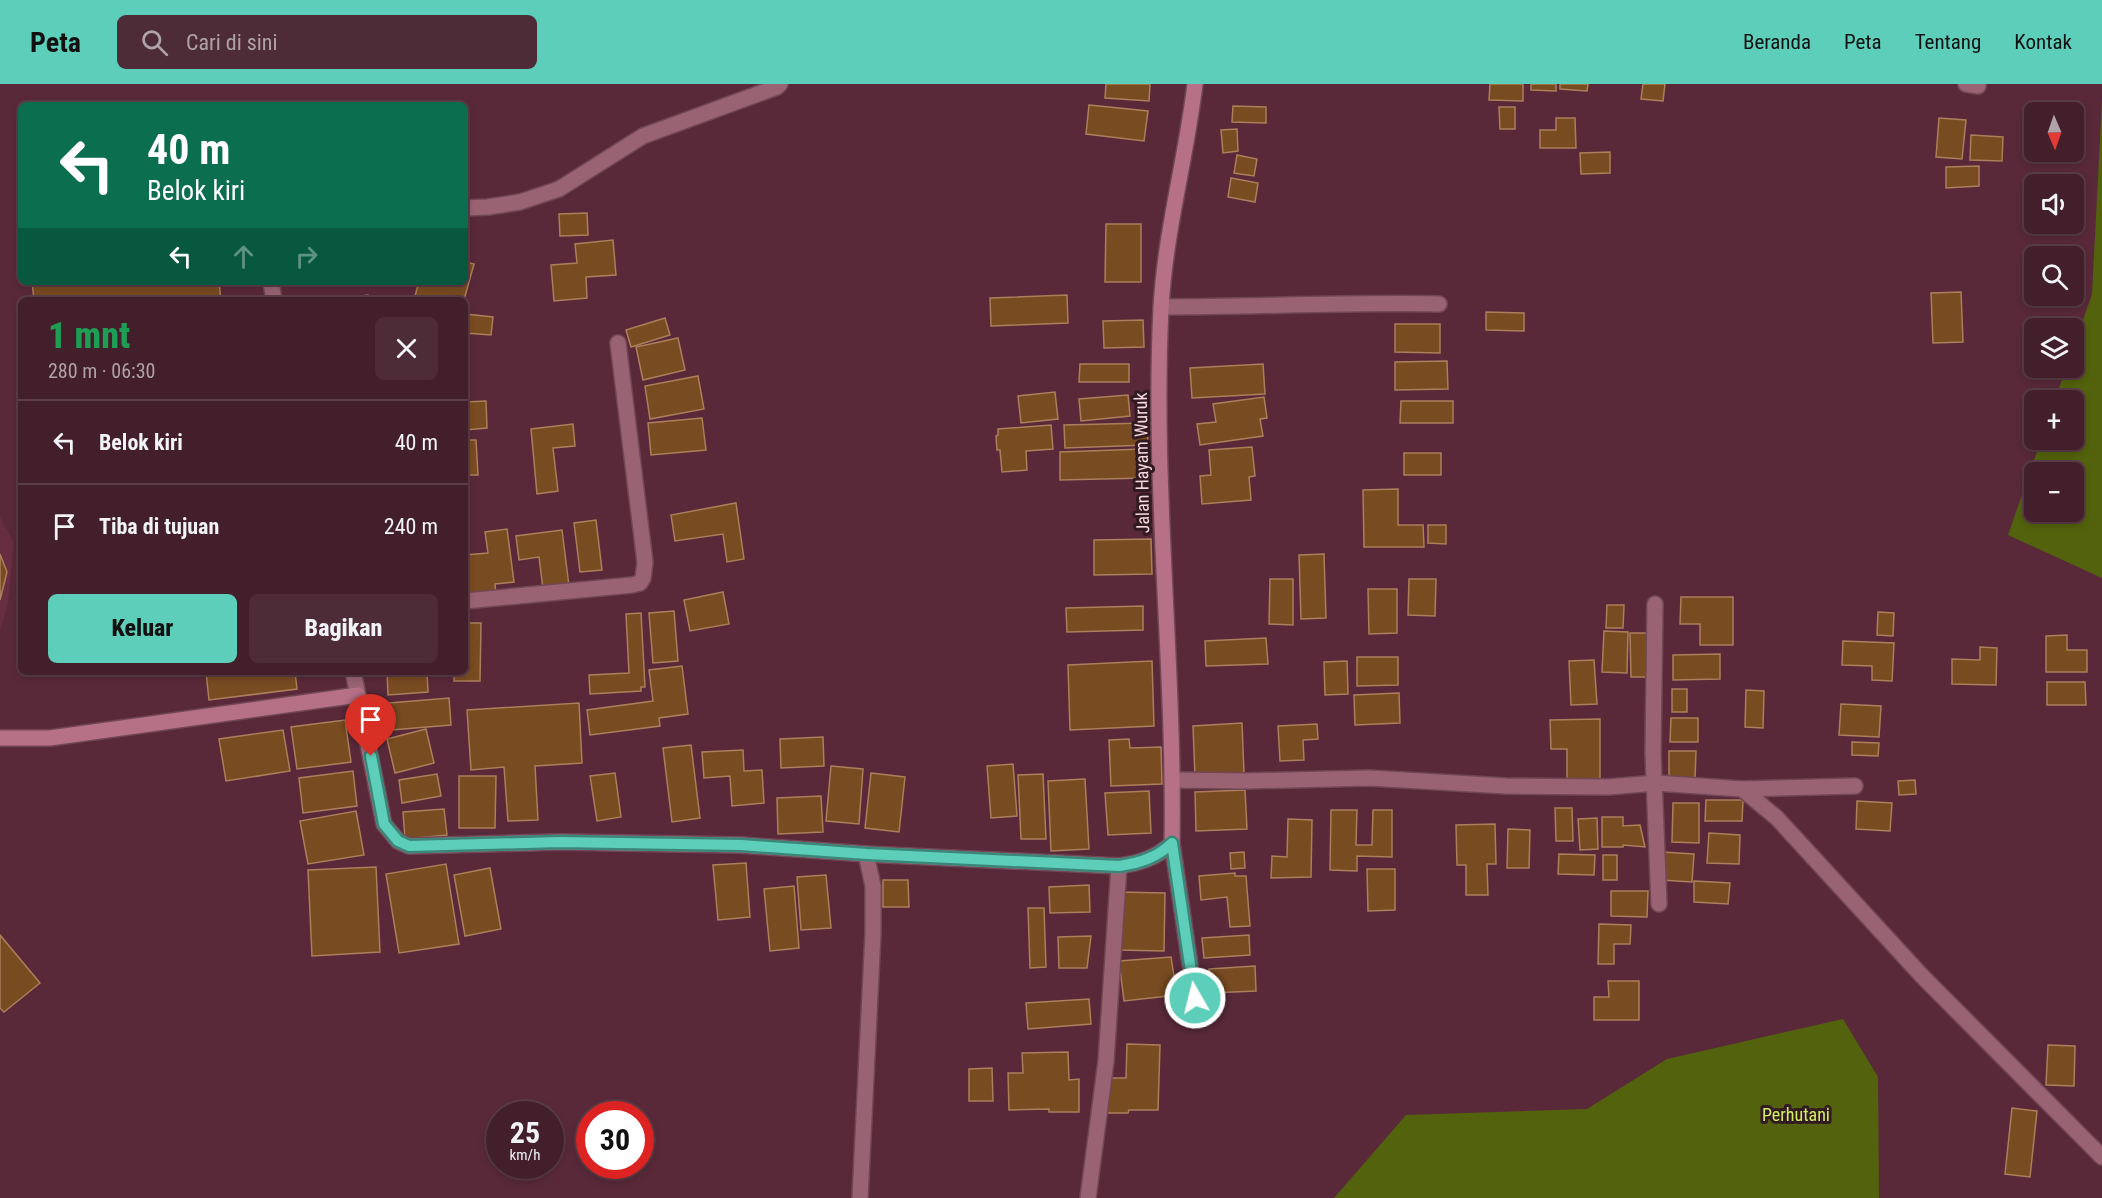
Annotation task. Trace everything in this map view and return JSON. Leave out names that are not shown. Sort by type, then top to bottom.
[{"type":"street","points":[[468,208],[520,202],[559,189],[643,136],[780,84]]},
{"type":"street","name":"Jalan Hayam Wuruk","points":[[1172,843],[1173,780],[1161,491],[1161,308],[1166,259],[1195,84]]},
{"type":"street","points":[[1161,308],[1367,302],[1439,304]]},
{"type":"street","points":[[468,601],[632,585],[640,583],[643,578],[645,562],[618,343]]},
{"type":"street","points":[[1655,604],[1653,753],[1656,783],[1659,904]]},
{"type":"street","points":[[354,675],[384,824],[398,841],[409,846],[560,842],[741,845],[867,854],[1119,866],[1141,862],[1165,850],[1172,843]]},
{"type":"street","points":[[0,738],[50,738],[358,695]]},
{"type":"street","points":[[1173,780],[1369,778],[1506,786],[1597,787],[1656,783],[1742,789],[1855,786]]},
{"type":"street","points":[[1742,789],[1777,818],[1922,976],[2102,1157]]},
{"type":"street","points":[[1172,843],[1195,998]]},
{"type":"street","points":[[860,1198],[873,933],[873,886],[867,854]]},
{"type":"street","points":[[1088,1198],[1106,1061],[1119,866]]},
{"type":"shaded area","points":[[0,517],[14,543],[8,603],[0,632],[0,600],[7,572],[0,554]]},
{"type":"green space","points":[[2102,100],[2102,578],[2008,535],[2024,489],[2024,522],[2084,522],[2084,462],[2033,462],[2038,450],[2084,450],[2084,390],[2058,390],[2063,378],[2084,378],[2084,318],[2092,294]]},
{"type":"green space","name":"Perhutani","points":[[1843,1019],[1878,1077],[1879,1198],[1334,1198],[1406,1115],[1587,1109],[1667,1059]]},
{"type":"building","points":[[1106,84],[1150,84],[1149,101],[1105,98]]},
{"type":"building","points":[[1490,84],[1523,84],[1523,101],[1489,100]]},
{"type":"building","points":[[1531,84],[1556,84],[1556,91],[1531,90]]},
{"type":"building","points":[[1560,84],[1588,84],[1587,91],[1560,89]]},
{"type":"building","points":[[1643,84],[1665,84],[1663,101],[1641,99]]},
{"type":"building","points":[[1089,105],[1148,111],[1144,141],[1086,134]]},
{"type":"building","points":[[1233,106],[1266,107],[1266,123],[1232,122]]},
{"type":"building","points":[[1499,107],[1515,107],[1515,129],[1500,129]]},
{"type":"building","points":[[1556,118],[1575,118],[1576,148],[1540,148],[1540,130],[1556,130]]},
{"type":"building","points":[[1939,118],[1966,120],[1962,159],[1936,157]]},
{"type":"building","points":[[1237,129],[1238,151],[1223,153],[1221,130]]},
{"type":"building","points":[[1971,135],[2003,137],[2002,161],[1970,160]]},
{"type":"building","points":[[1610,152],[1610,173],[1581,174],[1580,153]]},
{"type":"building","points":[[1237,155],[1257,159],[1254,176],[1234,173]]},
{"type":"building","points":[[1979,166],[1979,186],[1946,188],[1946,167]]},
{"type":"building","points":[[1231,178],[1258,183],[1255,202],[1228,197]]},
{"type":"building","points":[[587,213],[588,235],[560,236],[559,214]]},
{"type":"building","points":[[1106,224],[1141,224],[1141,282],[1105,282]]},
{"type":"building","points":[[613,240],[616,275],[586,277],[587,298],[554,301],[551,265],[577,263],[575,244]]},
{"type":"building","points":[[468,263],[474,264],[465,297],[415,296],[418,285],[468,285]]},
{"type":"building","points":[[32,285],[219,285],[221,297],[34,297]]},
{"type":"building","points":[[1961,292],[1963,342],[1933,343],[1931,293]]},
{"type":"building","points":[[1067,295],[1068,323],[991,326],[990,298]]},
{"type":"building","points":[[1486,312],[1524,313],[1524,331],[1486,330]]},
{"type":"building","points":[[468,314],[493,317],[491,335],[468,333]]},
{"type":"building","points":[[665,318],[670,335],[631,347],[626,330]]},
{"type":"building","points":[[1143,320],[1144,347],[1104,348],[1103,321]]},
{"type":"building","points":[[1395,324],[1440,324],[1440,353],[1395,352]]},
{"type":"building","points":[[678,338],[685,370],[643,380],[636,347]]},
{"type":"building","points":[[1447,361],[1448,389],[1395,390],[1395,362]]},
{"type":"building","points":[[1080,364],[1129,364],[1129,382],[1079,382]]},
{"type":"building","points":[[1263,364],[1265,394],[1192,398],[1190,368]]},
{"type":"building","points":[[698,376],[704,409],[650,419],[645,386]]},
{"type":"building","points":[[1055,392],[1058,419],[1021,423],[1018,396]]},
{"type":"building","points":[[1128,395],[1130,416],[1081,421],[1079,399]]},
{"type":"building","points":[[1264,397],[1267,418],[1260,419],[1263,436],[1200,445],[1197,424],[1216,422],[1213,404]]},
{"type":"building","points":[[486,401],[487,428],[468,430],[468,402]]},
{"type":"building","points":[[1401,401],[1453,401],[1453,423],[1400,423]]},
{"type":"building","points":[[702,418],[706,450],[651,455],[648,423]]},
{"type":"building","points":[[1147,423],[1148,445],[1065,448],[1064,425]]},
{"type":"building","points":[[573,424],[575,446],[553,448],[558,491],[537,494],[531,429]]},
{"type":"building","points":[[1051,425],[1053,449],[1026,451],[1027,470],[1002,472],[1000,450],[997,450],[998,429]]},
{"type":"building","points":[[468,440],[476,440],[478,475],[468,475]]},
{"type":"building","points":[[1252,447],[1255,476],[1249,477],[1251,500],[1202,504],[1200,476],[1211,475],[1209,450]]},
{"type":"building","points":[[1143,449],[1144,478],[1060,480],[1060,452]]},
{"type":"building","points":[[1404,453],[1441,453],[1441,475],[1404,475]]},
{"type":"building","points":[[1398,489],[1398,525],[1423,525],[1424,547],[1364,547],[1363,490]]},
{"type":"building","points":[[736,503],[744,559],[727,562],[723,534],[675,541],[671,515]]},
{"type":"building","points":[[596,520],[602,570],[580,572],[574,523]]},
{"type":"building","points":[[1428,525],[1446,525],[1446,544],[1428,543]]},
{"type":"building","points":[[507,529],[514,582],[495,584],[496,594],[468,598],[468,555],[488,553],[485,532]]},
{"type":"building","points":[[562,530],[569,586],[543,589],[539,557],[519,560],[516,536]]},
{"type":"building","points":[[1151,539],[1152,574],[1094,575],[1094,540]]},
{"type":"building","points":[[0,554],[7,572],[0,600]]},
{"type":"building","points":[[1324,554],[1326,618],[1301,619],[1299,555]]},
{"type":"building","points":[[1270,579],[1293,579],[1293,625],[1269,624]]},
{"type":"building","points":[[1409,579],[1436,579],[1435,616],[1408,615]]},
{"type":"building","points":[[1368,589],[1397,589],[1397,633],[1369,634]]},
{"type":"building","points":[[723,592],[729,624],[690,631],[684,600]]},
{"type":"building","points":[[1681,597],[1733,597],[1733,645],[1700,645],[1700,624],[1680,624]]},
{"type":"building","points":[[1607,605],[1624,605],[1623,628],[1606,628]]},
{"type":"building","points":[[1143,606],[1143,630],[1067,632],[1066,608]]},
{"type":"building","points":[[674,611],[678,661],[653,663],[649,613]]},
{"type":"building","points":[[1878,612],[1894,613],[1893,636],[1877,635]]},
{"type":"building","points":[[641,613],[645,687],[641,687],[641,691],[590,694],[589,675],[629,673],[626,614]]},
{"type":"building","points":[[468,623],[481,623],[480,681],[454,681],[454,675],[468,675]]},
{"type":"building","points":[[1604,631],[1628,632],[1627,673],[1602,672]]},
{"type":"building","points":[[1630,633],[1652,633],[1652,677],[1631,677]]},
{"type":"building","points":[[2067,635],[2067,650],[2087,650],[2087,672],[2046,672],[2046,636]]},
{"type":"building","points":[[1266,638],[1268,664],[1206,666],[1205,641]]},
{"type":"building","points":[[1843,641],[1894,643],[1892,681],[1872,680],[1872,666],[1842,665]]},
{"type":"building","points":[[1980,647],[1997,648],[1996,685],[1952,684],[1952,659],[1980,660]]},
{"type":"building","points":[[1720,654],[1720,679],[1673,680],[1673,655]]},
{"type":"building","points":[[1357,657],[1398,657],[1398,685],[1357,686]]},
{"type":"building","points":[[1594,660],[1597,704],[1571,705],[1569,661]]},
{"type":"building","points":[[1152,661],[1154,726],[1070,730],[1068,665]]},
{"type":"building","points":[[1347,661],[1348,694],[1325,695],[1324,662]]},
{"type":"building","points":[[682,666],[688,714],[659,718],[660,726],[590,735],[587,710],[653,701],[649,670]]},
{"type":"building","points":[[206,675],[295,675],[297,689],[209,700]]},
{"type":"building","points":[[387,675],[427,675],[428,692],[388,695]]},
{"type":"building","points":[[2047,682],[2085,682],[2086,705],[2047,705]]},
{"type":"building","points":[[1672,689],[1687,689],[1687,712],[1672,712]]},
{"type":"building","points":[[1746,690],[1764,691],[1763,728],[1745,727]]},
{"type":"building","points":[[1399,693],[1400,723],[1355,725],[1354,695]]},
{"type":"building","points":[[449,698],[451,725],[380,731],[377,704]]},
{"type":"building","points":[[579,703],[582,763],[535,766],[538,820],[508,821],[504,767],[471,770],[467,710]]},
{"type":"building","points":[[1841,704],[1881,706],[1879,737],[1839,735]]},
{"type":"building","points":[[1671,718],[1698,718],[1698,742],[1670,742]]},
{"type":"building","points":[[1600,719],[1600,780],[1567,780],[1567,749],[1551,749],[1550,720]]},
{"type":"building","points":[[345,720],[351,762],[297,769],[291,727]]},
{"type":"building","points":[[1242,723],[1244,774],[1195,777],[1193,726]]},
{"type":"building","points":[[1317,724],[1318,739],[1303,740],[1304,760],[1280,761],[1278,726]]},
{"type":"building","points":[[426,729],[434,763],[395,773],[387,739]]},
{"type":"building","points":[[283,730],[290,771],[226,781],[219,739]]},
{"type":"building","points":[[823,737],[824,766],[781,768],[780,739]]},
{"type":"building","points":[[1129,739],[1130,748],[1161,747],[1162,784],[1111,786],[1109,740]]},
{"type":"building","points":[[1852,742],[1879,743],[1878,756],[1852,755]]},
{"type":"building","points":[[691,745],[700,818],[672,822],[663,748]]},
{"type":"building","points":[[743,750],[744,771],[762,770],[764,803],[732,806],[730,776],[704,778],[702,752]]},
{"type":"building","points":[[1669,751],[1696,751],[1695,779],[1669,779]]},
{"type":"building","points":[[1013,764],[1017,816],[991,818],[987,766]]},
{"type":"building","points":[[831,766],[863,769],[859,824],[826,821]]},
{"type":"building","points":[[353,771],[357,806],[303,813],[299,778]]},
{"type":"building","points":[[615,773],[621,817],[597,821],[590,776]]},
{"type":"building","points":[[871,773],[905,777],[899,832],[865,828]]},
{"type":"building","points":[[437,774],[441,796],[402,803],[399,780]]},
{"type":"building","points":[[1043,774],[1046,839],[1021,839],[1018,775]]},
{"type":"building","points":[[459,776],[496,776],[495,828],[459,828]]},
{"type":"building","points":[[1085,779],[1089,849],[1051,851],[1048,781]]},
{"type":"building","points":[[1915,780],[1916,794],[1899,795],[1898,781]]},
{"type":"building","points":[[1245,790],[1247,829],[1196,831],[1195,792]]},
{"type":"building","points":[[1149,791],[1151,833],[1108,835],[1105,793]]},
{"type":"building","points":[[821,796],[823,832],[778,834],[777,798]]},
{"type":"building","points":[[1706,800],[1743,800],[1742,821],[1705,821]]},
{"type":"building","points":[[1857,801],[1892,803],[1890,831],[1856,829]]},
{"type":"building","points":[[1673,803],[1699,803],[1699,843],[1672,842]]},
{"type":"building","points":[[1555,808],[1572,808],[1573,841],[1556,841]]},
{"type":"building","points":[[444,809],[447,835],[405,839],[403,812]]},
{"type":"building","points":[[1331,810],[1357,810],[1356,845],[1372,845],[1373,810],[1392,810],[1392,857],[1357,856],[1357,871],[1330,870]]},
{"type":"building","points":[[356,811],[364,855],[308,864],[300,821]]},
{"type":"building","points":[[1602,817],[1623,817],[1623,826],[1640,825],[1645,847],[1623,845],[1623,847],[1602,847]]},
{"type":"building","points":[[1597,818],[1598,849],[1580,850],[1578,819]]},
{"type":"building","points":[[1288,819],[1312,820],[1311,877],[1271,878],[1272,856],[1287,857]]},
{"type":"building","points":[[1495,824],[1496,864],[1487,864],[1488,895],[1466,895],[1466,865],[1457,865],[1456,825]]},
{"type":"building","points":[[1508,829],[1530,830],[1529,868],[1507,868]]},
{"type":"building","points":[[1709,833],[1740,835],[1739,864],[1707,863]]},
{"type":"building","points":[[1244,852],[1245,868],[1231,869],[1230,853]]},
{"type":"building","points":[[1662,852],[1694,854],[1692,882],[1661,880]]},
{"type":"building","points":[[1559,854],[1595,855],[1594,875],[1558,874]]},
{"type":"building","points":[[1603,855],[1617,855],[1617,880],[1603,880]]},
{"type":"building","points":[[746,863],[750,917],[718,920],[713,865]]},
{"type":"building","points":[[446,864],[459,944],[399,953],[386,874]]},
{"type":"building","points":[[376,867],[380,952],[312,956],[308,870]]},
{"type":"building","points":[[490,868],[501,929],[465,936],[454,875]]},
{"type":"building","points":[[1367,869],[1395,869],[1395,910],[1368,911]]},
{"type":"building","points":[[1235,873],[1235,876],[1246,876],[1250,926],[1230,927],[1227,897],[1201,900],[1199,876]]},
{"type":"building","points":[[826,875],[831,928],[801,930],[797,877]]},
{"type":"building","points":[[883,880],[908,880],[909,907],[883,907]]},
{"type":"building","points":[[1694,881],[1730,883],[1728,904],[1694,902]]},
{"type":"building","points":[[1089,885],[1090,912],[1050,913],[1049,887]]},
{"type":"building","points":[[794,886],[799,948],[770,951],[764,889]]},
{"type":"building","points":[[1611,891],[1648,891],[1647,917],[1611,916]]},
{"type":"building","points":[[1120,892],[1165,893],[1164,951],[1118,950]]},
{"type":"building","points":[[1028,908],[1044,908],[1046,967],[1030,968]]},
{"type":"building","points":[[1599,924],[1631,925],[1630,944],[1614,944],[1614,964],[1598,964]]},
{"type":"building","points":[[0,935],[40,983],[4,1012],[0,1008]]},
{"type":"building","points":[[1249,935],[1250,955],[1204,958],[1202,938]]},
{"type":"building","points":[[1091,936],[1087,968],[1059,968],[1058,937]]},
{"type":"building","points":[[1171,957],[1177,995],[1124,1001],[1119,961]]},
{"type":"building","points":[[1255,966],[1256,991],[1210,993],[1209,969]]},
{"type":"building","points":[[1608,981],[1639,981],[1639,1020],[1594,1020],[1594,997],[1609,997]]},
{"type":"building","points":[[1089,999],[1091,1024],[1028,1029],[1026,1003]]},
{"type":"building","points":[[1127,1044],[1160,1045],[1158,1110],[1106,1113],[1107,1078],[1126,1078]]},
{"type":"building","points":[[2048,1045],[2075,1046],[2074,1086],[2046,1085]]},
{"type":"building","points":[[1068,1052],[1069,1080],[1079,1079],[1079,1112],[1049,1112],[1049,1109],[1009,1110],[1008,1073],[1023,1073],[1022,1053]]},
{"type":"building","points":[[992,1068],[993,1101],[969,1101],[969,1069]]},
{"type":"building","points":[[2012,1108],[2037,1111],[2030,1177],[2005,1174]]},
{"type":"route","points":[[371,756],[384,824],[398,841],[409,846],[560,842],[741,845],[867,854],[1119,866],[1141,862],[1155,856],[1172,843],[1195,998]]}]
